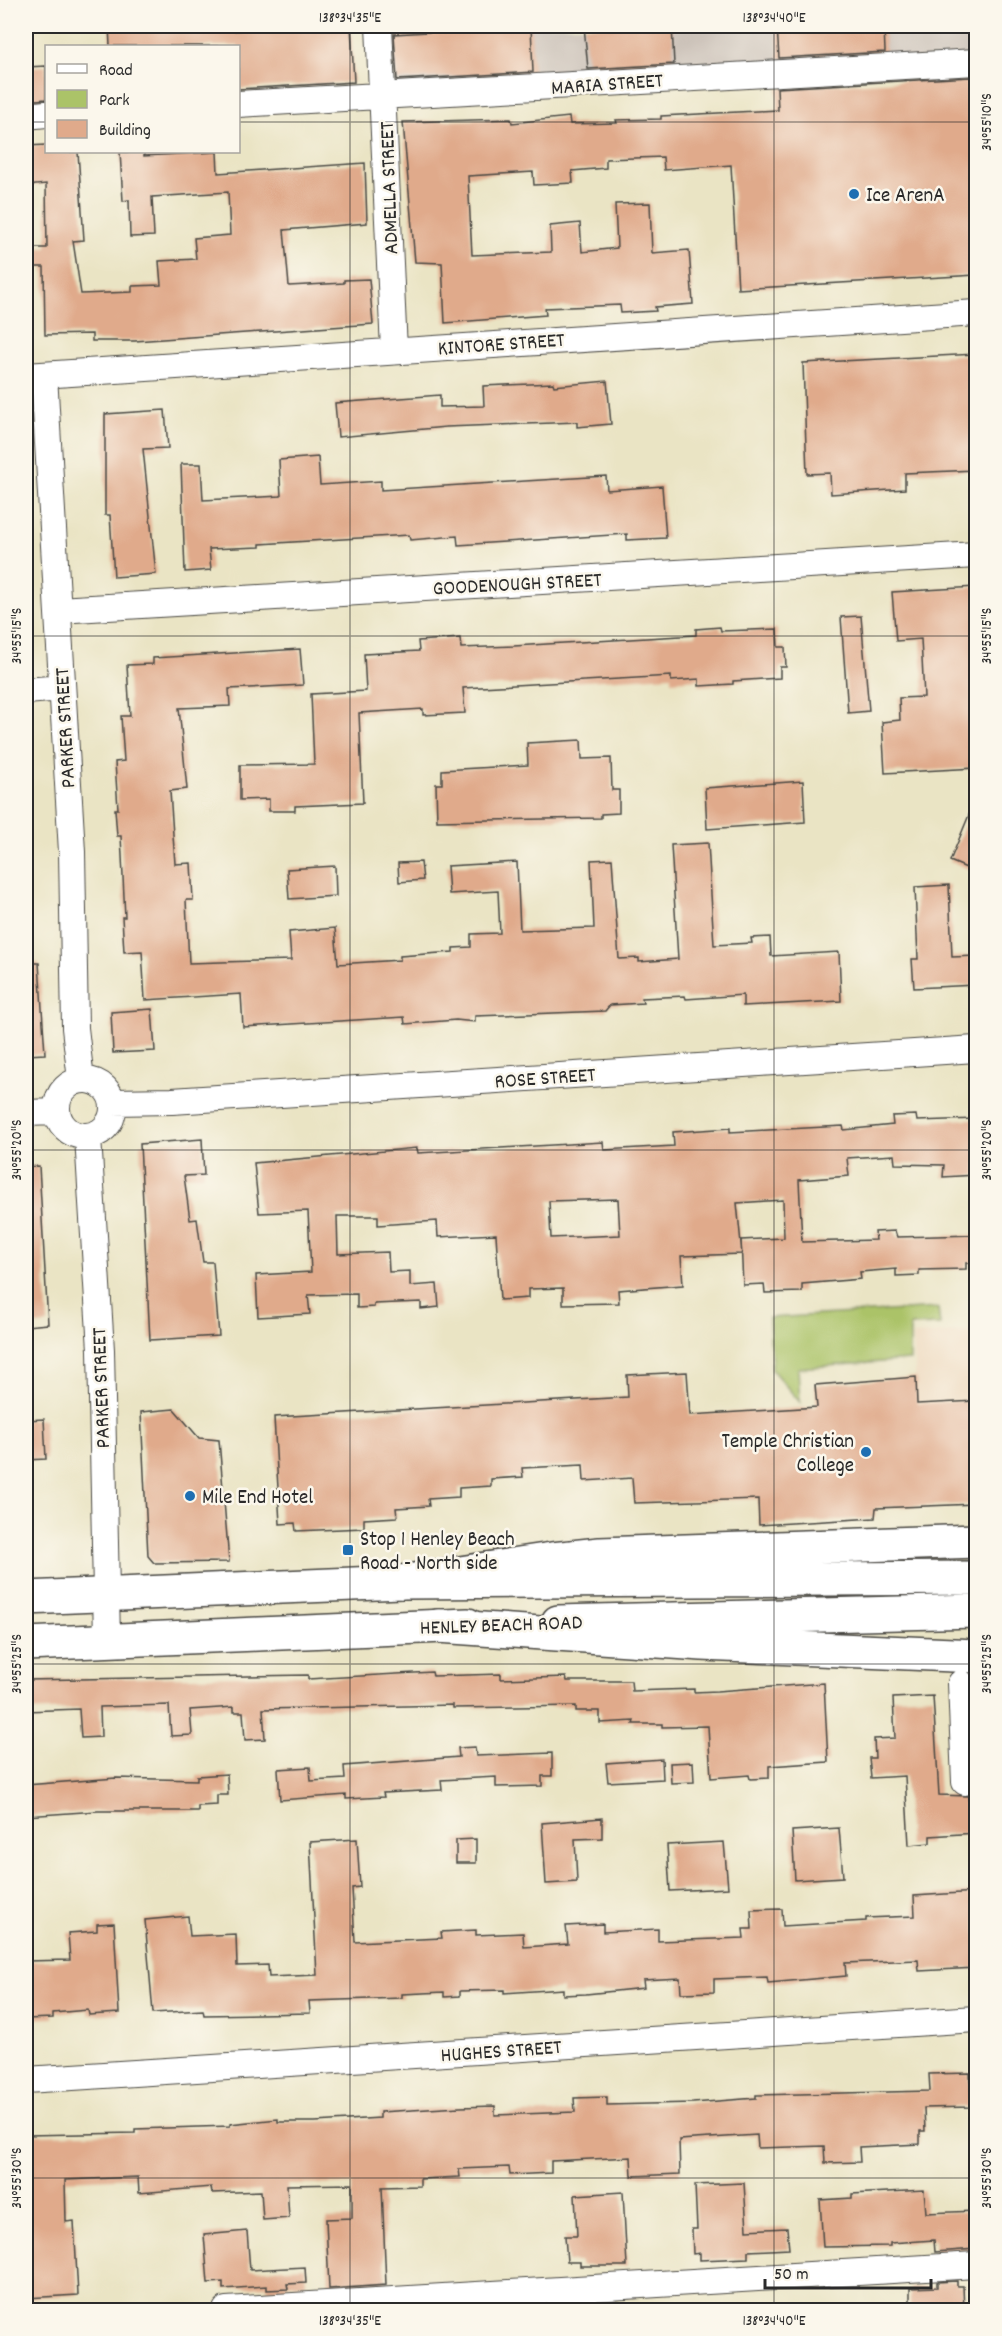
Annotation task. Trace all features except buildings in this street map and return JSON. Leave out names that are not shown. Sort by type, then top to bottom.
[{"type":"main road","points":[[401,1582],[600,1554],[976,1541]]},
{"type":"main road","name":"HENLEY BEACH ROAD","points":[[26,1598],[401,1582],[976,1578]]},
{"type":"main road","name":"HENLEY BEACH ROAD","points":[[26,1644],[438,1626],[976,1611]]},
{"type":"main road","points":[[438,1626],[702,1644],[969,1669]]},
{"type":"street","name":"ADMELLA STREET","points":[[379,26],[394,350]]},
{"type":"street","name":"MARIA STREET","points":[[240,104],[976,62]]},
{"type":"street","points":[[26,116],[45,114]]},
{"type":"street","name":"KINTORE STREET","points":[[32,372],[976,313]]},
{"type":"street","name":"PARKER STREET","points":[[32,372],[58,610],[72,852],[75,1028],[81,1080]]},
{"type":"street","name":"GOODENOUGH STREET","points":[[58,610],[976,555]]},
{"type":"street","points":[[26,691],[62,688]]},
{"type":"street","name":"ROSE STREET","points":[[113,1102],[172,1101],[976,1049]]},
{"type":"street","points":[[81,1080],[99,1083],[109,1092],[113,1102],[109,1124],[102,1132],[88,1137],[77,1136],[64,1128],[56,1112],[57,1101],[63,1089],[81,1080]]},
{"type":"street","points":[[26,1113],[56,1112]]},
{"type":"street","name":"PARKER STREET","points":[[88,1137],[100,1350],[107,1640]]},
{"type":"street","points":[[965,1782],[969,1669]]},
{"type":"street","name":"HUGHES STREET","points":[[26,2080],[976,2019]]},
{"type":"street","points":[[226,2310],[976,2265]]},
{"type":"shaded area","points":[[390,26],[976,26],[976,58],[394,89]]},
{"type":"shaded area","points":[[976,1331],[976,1401],[917,1404],[913,1335]]},
{"type":"green space","points":[[938,1308],[940,1325],[910,1326],[910,1360],[798,1368],[800,1402],[772,1370],[769,1318]]},
{"type":"place","name":"Ice ArenA","points":[[854,194]]},
{"type":"place","name":"Temple Christian College","points":[[866,1452]]},
{"type":"place","name":"Mile End Hotel","points":[[190,1496]]},
{"type":"place","name":"Stop 1 Henley Beach Road - North side","points":[[348,1550]]}]
